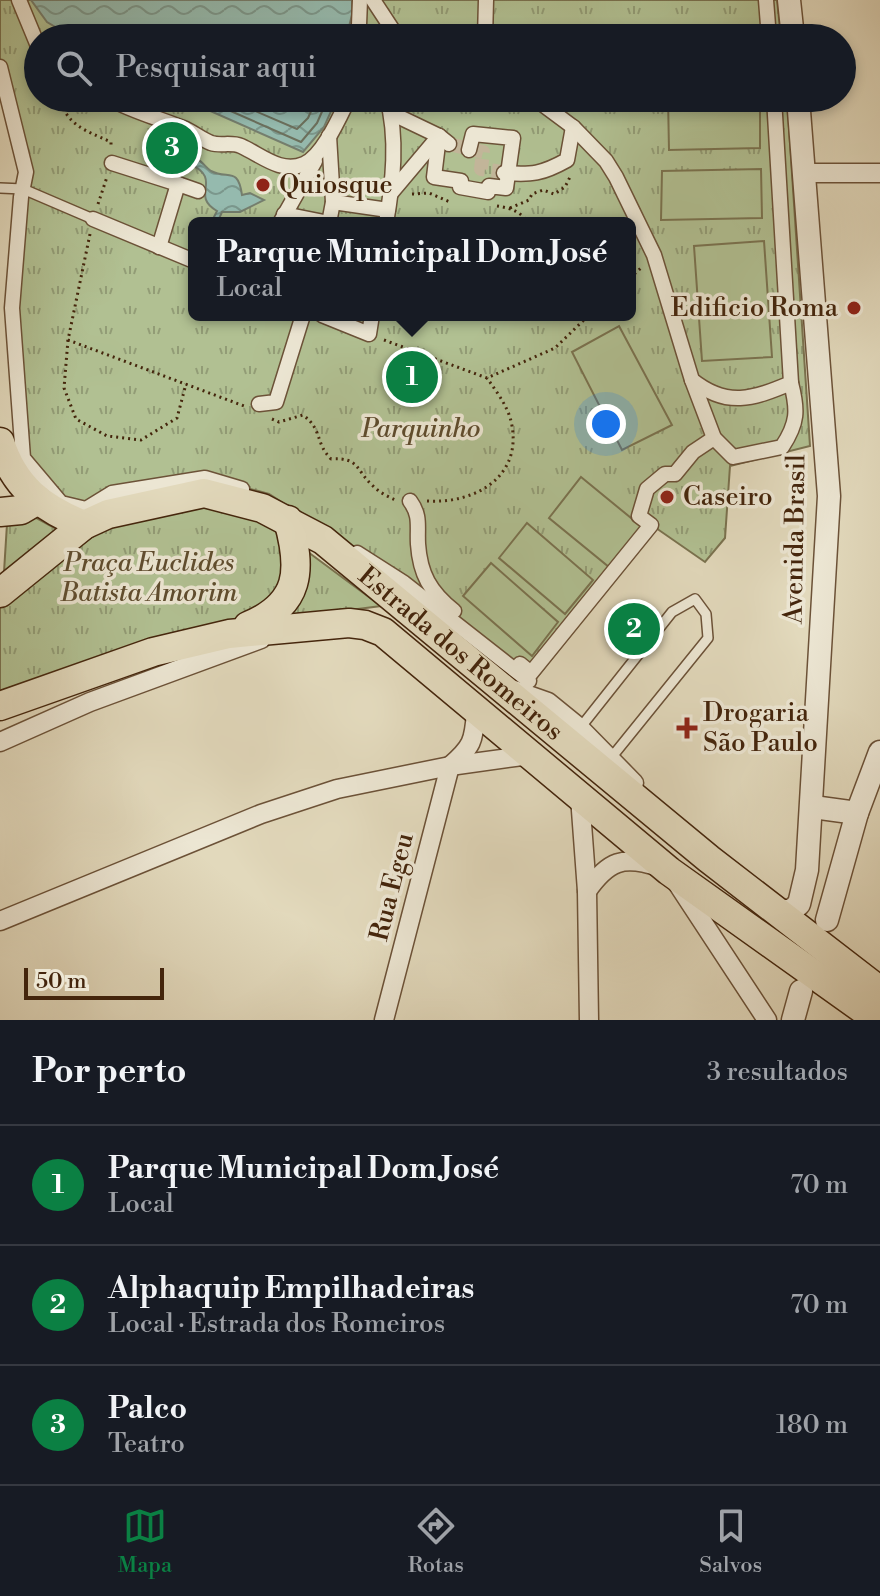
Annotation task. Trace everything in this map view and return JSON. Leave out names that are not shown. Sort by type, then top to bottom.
[{"type":"main road","points":[[0,442],[6,463],[38,500],[61,517],[84,525]]},
{"type":"main road","name":"Estrada dos Romeiros","points":[[0,593],[84,525],[108,514],[204,493],[262,508],[323,540],[774,911],[880,991]]},
{"type":"main road","points":[[0,512],[21,510],[38,500]]},
{"type":"main road","points":[[229,634],[269,618],[284,605],[293,584],[296,566],[295,543],[288,520]]},
{"type":"main road","name":"Estrada dos Romeiros","points":[[0,706],[153,652],[229,634],[349,623],[365,625],[383,632],[669,871],[878,1020]]},
{"type":"street","points":[[19,0],[29,24]]},
{"type":"street","points":[[359,24],[360,0]]},
{"type":"street","points":[[485,24],[486,0]]},
{"type":"street","points":[[766,0],[768,24]]},
{"type":"street","points":[[789,0],[792,24]]},
{"type":"street","points":[[377,3],[388,24]]},
{"type":"street","points":[[0,67],[26,172],[12,308],[23,458],[61,503],[86,509],[112,493],[205,478],[267,496],[404,583],[529,681]]},
{"type":"street","points":[[136,112],[185,129],[213,144],[239,144],[276,165],[301,166],[310,161],[329,136]]},
{"type":"street","points":[[283,217],[342,112]]},
{"type":"street","points":[[333,202],[387,217],[393,180],[389,112]]},
{"type":"street","points":[[400,112],[444,140]]},
{"type":"street","points":[[553,112],[573,127],[606,161],[635,217]]},
{"type":"street","points":[[636,220],[654,255],[692,380],[714,438],[733,457],[782,447],[794,428],[795,401],[791,383],[775,112]]},
{"type":"street","name":"Avenida Brasil","points":[[774,911],[791,911],[799,904],[807,870],[829,496],[799,112]]},
{"type":"street","points":[[506,173],[542,173],[567,160],[573,127]]},
{"type":"street","points":[[444,140],[434,177],[461,181],[460,187],[488,192],[489,186],[506,188],[513,138],[473,134],[469,150]]},
{"type":"street","points":[[329,136],[333,202],[330,217]]},
{"type":"street","points":[[391,193],[444,140]]},
{"type":"street","points":[[569,151],[606,161]]},
{"type":"street","points":[[112,163],[198,191]]},
{"type":"street","points":[[803,173],[880,173]]},
{"type":"street","points":[[159,247],[178,184]]},
{"type":"street","points":[[93,219],[188,259]]},
{"type":"street","points":[[259,404],[276,402],[301,321]]},
{"type":"street","points":[[337,321],[369,334],[371,321]]},
{"type":"street","points":[[692,380],[721,397],[741,399],[762,395],[791,383]]},
{"type":"street","points":[[410,501],[419,513],[418,547],[426,582],[441,601],[531,673],[651,525],[639,516],[647,489],[665,474],[675,474],[693,452],[714,438]]},
{"type":"street","points":[[0,742],[90,702],[293,628]]},
{"type":"street","points":[[494,683],[548,702],[580,728],[631,779],[656,815]]},
{"type":"street","points":[[450,766],[468,750],[473,741],[476,712]]},
{"type":"street","points":[[827,920],[857,813],[880,752]]},
{"type":"street","points":[[1,923],[261,814],[337,789],[450,766],[530,755]]},
{"type":"street","name":"Rua Egeu","points":[[384,1020],[450,766]]},
{"type":"street","points":[[580,797],[587,891],[589,1020]]},
{"type":"street","points":[[813,807],[857,813]]},
{"type":"street","points":[[587,891],[599,874],[610,865],[623,861],[632,860],[669,871],[767,1020]]},
{"type":"street","points":[[793,1020],[801,991]]},
{"type":"lane","points":[[0,188],[23,189],[93,219]]},
{"type":"lane","points":[[580,728],[672,612],[695,599],[706,614],[708,638],[611,758]]},
{"type":"path","points":[[64,112],[79,128],[111,142],[112,163],[93,219],[68,340],[64,388],[76,419],[107,436],[141,440],[177,418],[186,384]]},
{"type":"path","points":[[487,378],[555,348],[582,321]]},
{"type":"path","points":[[68,340],[243,406],[259,404],[269,418],[279,422],[303,415],[315,424],[324,451],[331,459],[343,458],[359,465],[371,485],[393,500],[437,502],[470,495],[491,485],[509,467],[513,443],[511,421],[501,398],[487,378],[369,334]]},
{"type":"green space","name":"Parquinho","points":[[0,0],[777,0],[780,24],[24,24],[24,112],[788,112],[810,446],[730,466],[725,538],[705,562],[656,528],[534,681],[406,582],[269,494],[203,476],[86,506],[62,502],[25,457],[14,308],[28,171],[0,62]]},
{"type":"green space","points":[[668,112],[760,112],[760,148],[669,150]]},
{"type":"green space","points":[[761,169],[762,218],[661,220],[662,171]]},
{"type":"green space","points":[[764,241],[772,357],[702,361],[694,246]]},
{"type":"green space","points":[[619,326],[672,425],[622,450],[572,352]]},
{"type":"green space","points":[[581,477],[642,527],[609,567],[549,518]]},
{"type":"green space","name":"Praça Euclides Batista Amorim","points":[[203,503],[258,517],[282,530],[291,567],[264,615],[0,696],[0,605],[118,518]]},
{"type":"green space","points":[[31,515],[62,532],[4,572],[7,524]]},
{"type":"green space","points":[[527,523],[593,580],[565,614],[499,558]]},
{"type":"green space","points":[[308,552],[381,606],[288,618],[305,587]]},
{"type":"green space","points":[[491,563],[558,622],[532,656],[463,596]]},
{"type":"water","points":[[31,0],[352,0],[350,24],[47,22]]},
{"type":"water","points":[[213,112],[331,112],[324,127],[303,152]]},
{"type":"water","points":[[153,152],[192,157],[211,171],[235,177],[242,195],[250,193],[264,200],[240,212],[222,212],[220,217],[214,217],[217,211],[206,199],[205,176],[200,170],[190,164],[171,168],[153,162]]},
{"type":"tunnel","points":[[449,144],[483,152],[481,169],[503,172]]},
{"type":"place","name":"Palco","points":[[172,148]]},
{"type":"place","name":"Quiosque","points":[[263,185]]},
{"type":"place","name":"Edificio Roma","points":[[854,308]]},
{"type":"place","name":"Parque Municipal Dom José","points":[[412,377]]},
{"type":"place","name":"Caseiro","points":[[667,497]]},
{"type":"place","name":"Alphaquip Empilhadeiras","points":[[634,629]]},
{"type":"place","name":"Drogaria São Paulo","points":[[687,728]]}]
